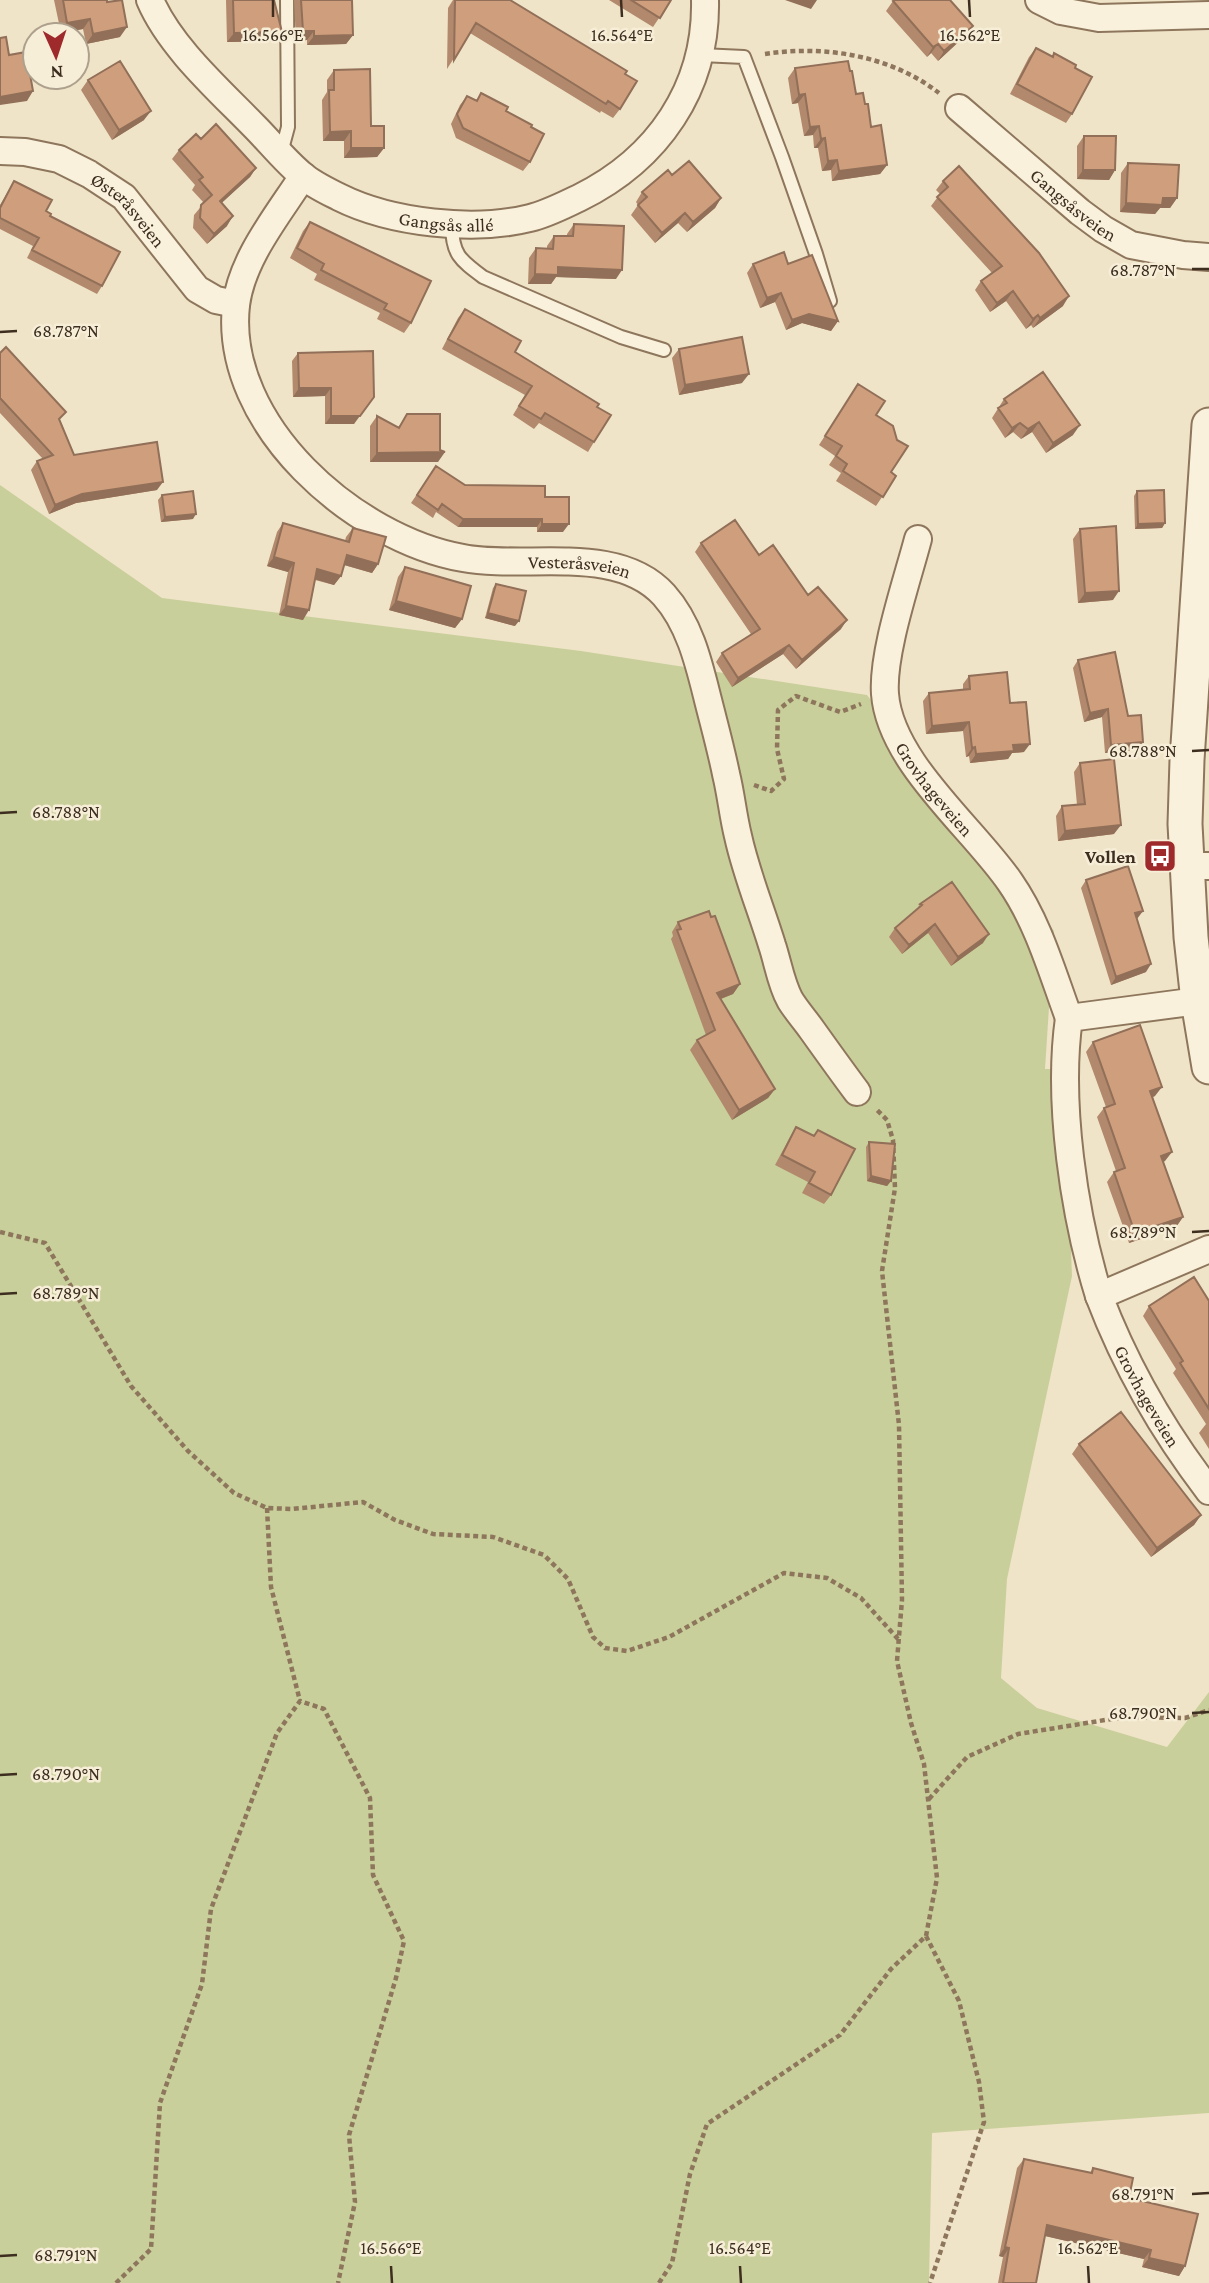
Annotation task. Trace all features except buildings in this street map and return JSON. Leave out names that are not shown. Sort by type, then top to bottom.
[{"type":"street","name":"Gangsås allé","points":[[150,0],[176,41],[207,78],[303,176],[339,198],[372,210],[402,218],[452,225],[530,218],[599,188],[631,165],[657,139],[679,109],[701,55],[705,0]]},
{"type":"street","points":[[1039,0],[1061,11],[1099,18],[1209,16]]},
{"type":"street","name":"Gangsåsveien","points":[[959,108],[1103,229],[1132,245],[1209,257]]},
{"type":"street","name":"Østeråsveien","points":[[0,151],[25,152],[59,159],[89,174],[124,197],[197,289],[216,300],[236,304]]},
{"type":"street","name":"Vesteråsveien","points":[[303,176],[259,244],[245,274],[236,304],[240,356],[248,385],[265,419],[284,448],[316,482],[386,531],[419,547],[464,559],[524,563],[582,562],[612,566],[641,577],[664,594],[682,621],[698,661],[726,774],[738,838],[789,998],[857,1092]]},
{"type":"street","points":[[1209,425],[1187,760],[1198,866],[1188,903],[1198,1001],[1209,1067]]},
{"type":"street","name":"Grovhageveien","points":[[918,539],[886,670],[885,696],[898,735],[917,767],[1011,883],[1041,942],[1069,1018],[1065,1050],[1071,1160],[1084,1241],[1100,1296],[1133,1375],[1209,1491]]},
{"type":"street","points":[[1069,1018],[1198,1001]]},
{"type":"street","points":[[1100,1296],[1209,1249]]},
{"type":"lane","points":[[281,153],[288,127],[287,0]]},
{"type":"lane","points":[[701,55],[744,57],[782,157],[830,301]]},
{"type":"lane","points":[[452,225],[452,246],[466,265],[483,277],[621,337],[664,350]]},
{"type":"path","points":[[744,57],[784,51],[825,50],[852,54],[907,74],[931,87],[959,108]]},
{"type":"path","points":[[726,774],[771,791],[784,779],[778,749],[778,710],[796,696],[840,712],[885,696]]},
{"type":"path","points":[[659,2283],[672,2263],[690,2174],[706,2124],[840,2035],[891,1969],[926,1936],[937,1878],[924,1764],[911,1723],[897,1661],[902,1600],[899,1425],[882,1271],[895,1188],[893,1140],[887,1120],[857,1092]]},
{"type":"path","points":[[0,1232],[45,1242],[131,1386],[188,1451],[234,1493],[267,1508],[292,1509],[363,1502],[396,1520],[433,1534],[493,1537],[544,1555],[568,1579],[593,1637],[605,1648],[627,1651],[669,1637],[784,1573],[827,1578],[861,1598],[899,1640]]},
{"type":"path","points":[[116,2283],[151,2249],[160,2103],[202,1984],[211,1909],[277,1733],[300,1701],[271,1587],[267,1508]]},
{"type":"path","points":[[300,1701],[324,1709],[370,1798],[373,1875],[404,1941],[396,1978],[349,2135],[355,2202],[338,2283]]},
{"type":"path","points":[[929,1799],[967,1757],[1018,1734],[1124,1717],[1185,1718],[1209,1710]]},
{"type":"path","points":[[926,1936],[959,2001],[979,2082],[984,2122],[930,2283]]},
{"type":"green space","points":[[0,485],[162,598],[581,651],[867,695],[1054,931],[1045,1069],[1064,1069],[1072,1276],[1007,1579],[1001,1678],[1037,1708],[1167,1747],[1209,1692],[1209,2113],[932,2133],[929,2283],[0,2283]]},
{"type":"place","name":"Vollen","points":[[1160,856]]}]
